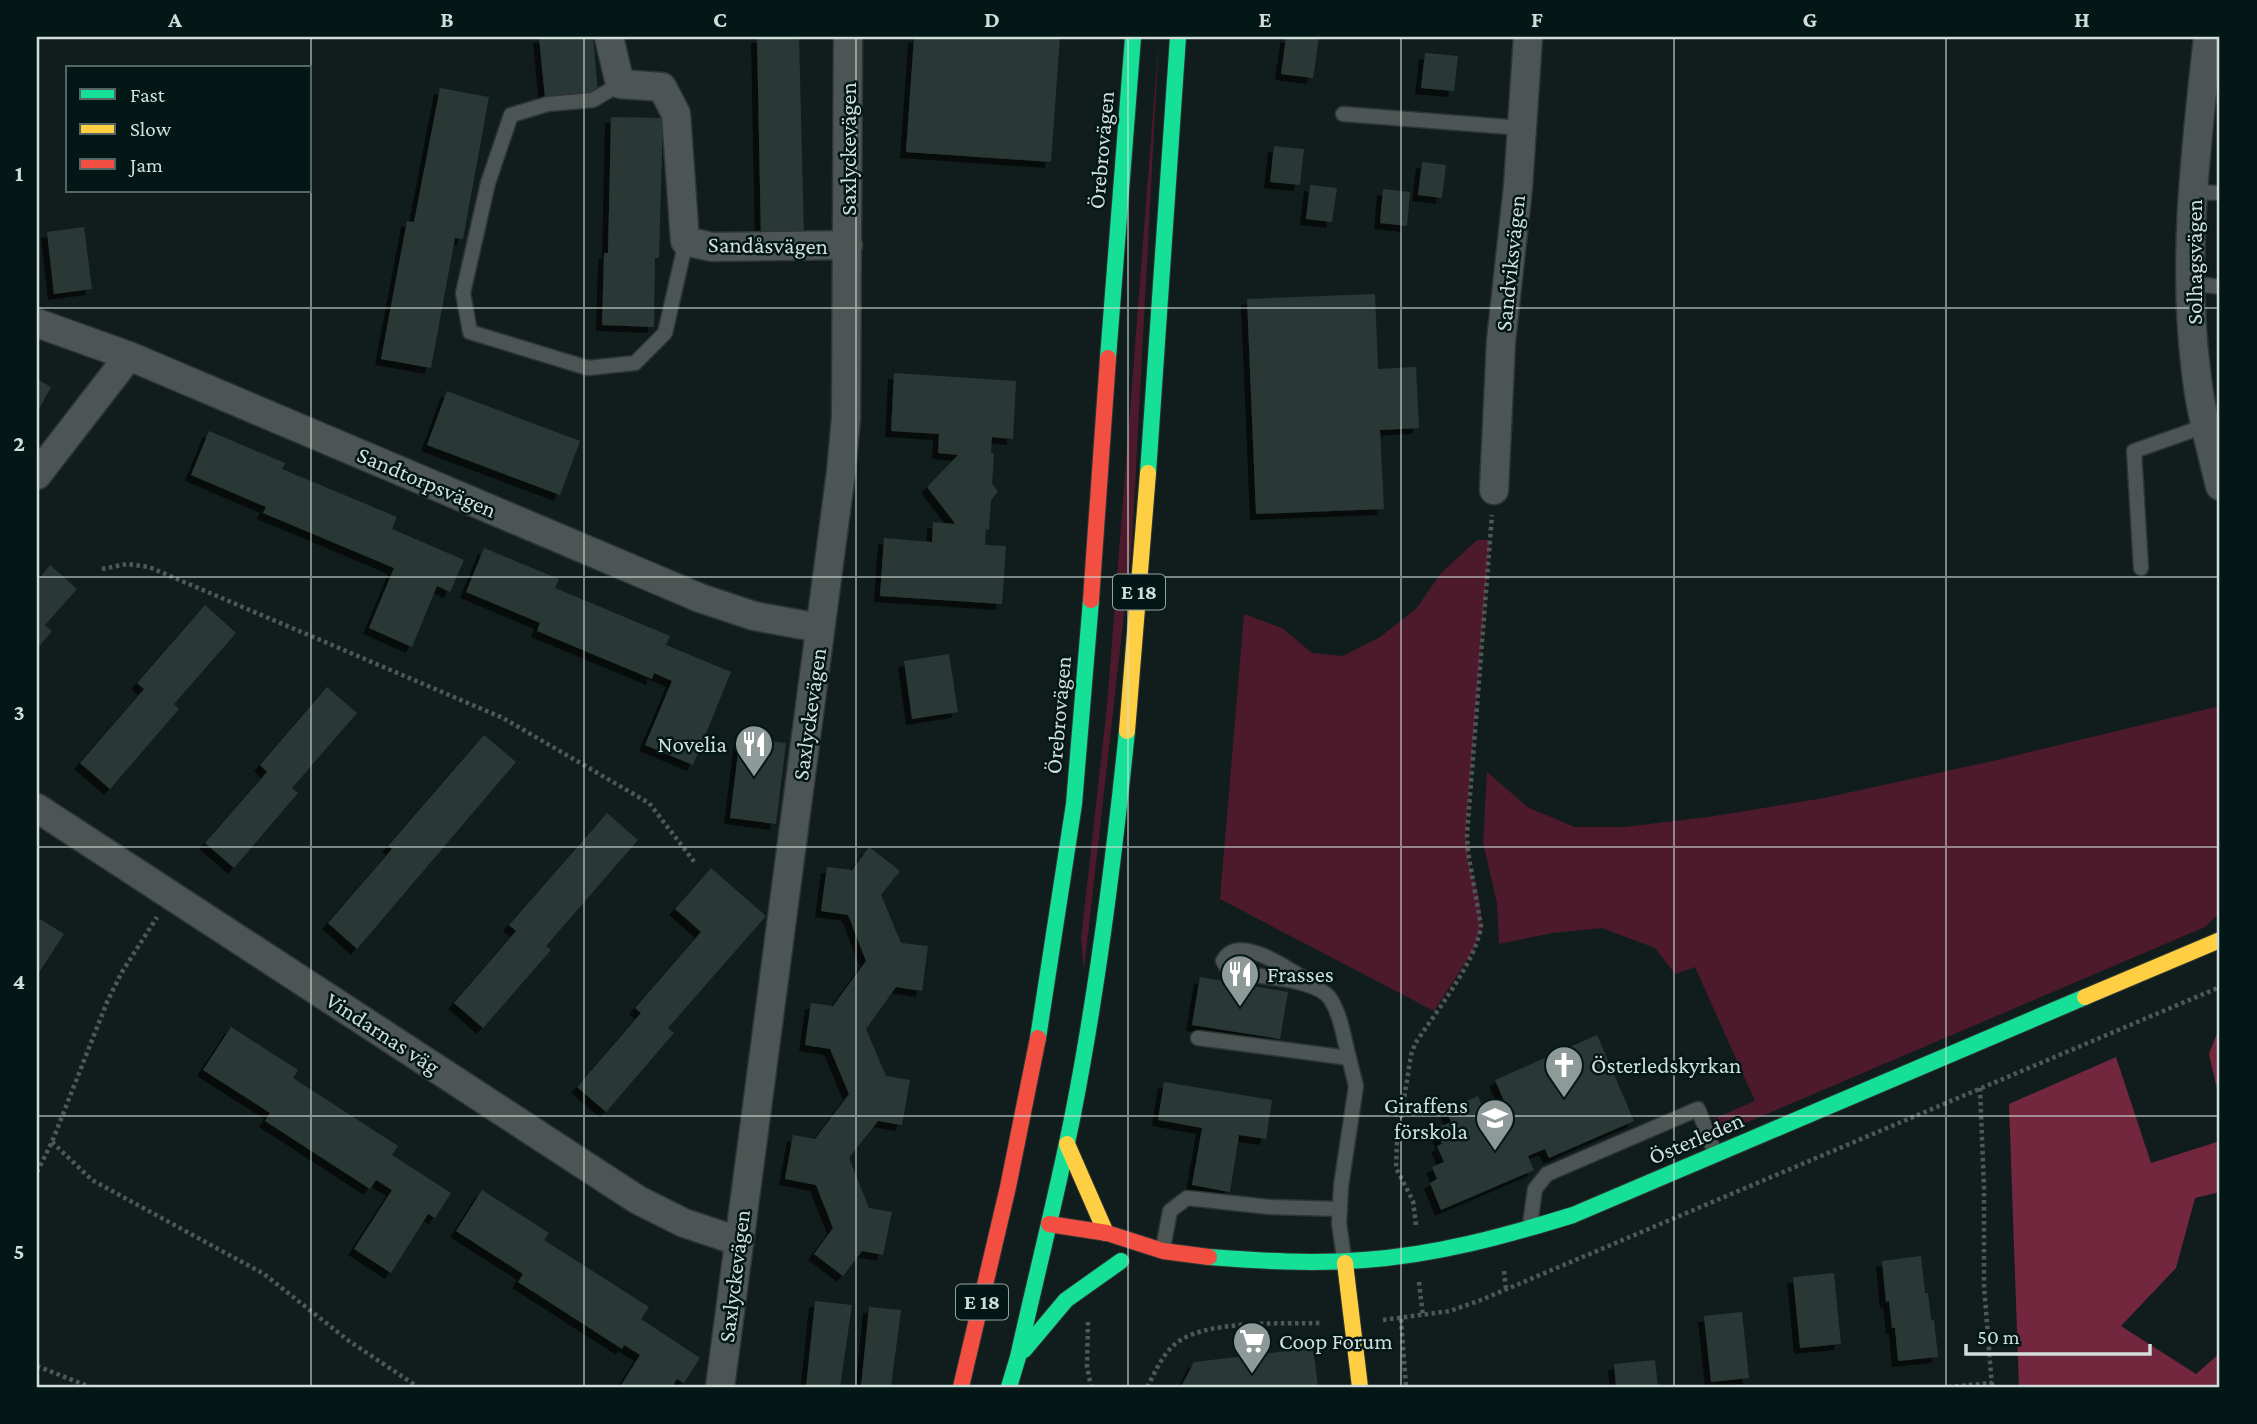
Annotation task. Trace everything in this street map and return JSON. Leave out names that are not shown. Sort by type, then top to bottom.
[{"type":"main road","name":"Örebrovägen","points":[[961,1387],[1007,1218],[1068,849],[1084,688],[1107,351],[1133,37]]},
{"type":"main road","name":"E 18","points":[[1009,1387],[1018,1357],[1043,1224],[1067,1144],[1099,966],[1120,804],[1136,639],[1178,37]]},
{"type":"main road","name":"Österleden","points":[[1043,1224],[1106,1233],[1163,1251],[1273,1262],[1345,1263],[1466,1246],[1573,1215],[2220,940]]},
{"type":"main road","points":[[1067,1144],[1106,1233]]},
{"type":"main road","points":[[1043,1224],[1072,1246]]},
{"type":"main road","name":"Österleden","points":[[1094,1256],[1121,1261],[1163,1251]]},
{"type":"main road","points":[[1018,1357],[1066,1300],[1121,1261]]},
{"type":"main road","points":[[1345,1263],[1360,1387]]},
{"type":"street","points":[[609,37],[620,84]]},
{"type":"street","name":"Saxlyckevägen","points":[[720,1387],[841,472],[846,418],[848,37]]},
{"type":"street","name":"Sandviksvägen","points":[[1494,490],[1501,341],[1528,37]]},
{"type":"street","name":"Solhagsvägen","points":[[2208,37],[2207,193],[2190,283],[2196,371],[2205,426],[2220,485]]},
{"type":"street","name":"Sandåsvägen","points":[[620,84],[662,87],[676,114],[686,241],[712,247],[848,246]]},
{"type":"street","name":"Sandtorpsvägen","points":[[37,323],[129,356],[700,597],[754,616],[820,628]]},
{"type":"street","points":[[37,475],[129,356]]},
{"type":"street","name":"Vindarnas väg","points":[[37,808],[638,1200],[684,1223],[738,1241]]},
{"type":"lane","points":[[620,84],[593,100],[548,104],[511,114],[488,183],[463,293],[470,332],[587,368],[635,363],[665,333],[686,241]]},
{"type":"lane","points":[[1343,114],[1522,128]]},
{"type":"lane","points":[[2190,283],[2220,286]]},
{"type":"lane","points":[[2141,568],[2134,451],[2205,426]]},
{"type":"lane","points":[[1317,987],[1238,973],[1228,969],[1223,961],[1227,954],[1235,950],[1256,952],[1317,987],[1330,996],[1336,1009],[1356,1086],[1341,1186],[1339,1223],[1345,1263]]},
{"type":"lane","points":[[1198,1038],[1349,1058]]},
{"type":"lane","points":[[1530,1229],[1535,1189],[1547,1174],[1698,1109],[1715,1155]]},
{"type":"lane","points":[[1163,1251],[1170,1212],[1187,1198],[1269,1207],[1340,1209]]},
{"type":"path","points":[[1423,1316],[1416,1212],[1408,1188],[1396,1168],[1396,1157],[1411,1055],[1415,1044],[1480,938],[1481,926],[1467,834],[1494,490]]},
{"type":"path","points":[[102,569],[127,564],[149,567],[503,718],[649,803],[696,864]]},
{"type":"path","points":[[37,1172],[52,1142],[117,982],[171,895]]},
{"type":"path","points":[[1406,1387],[1401,1319],[1450,1311],[1506,1289],[2220,987]]},
{"type":"path","points":[[1948,1387],[1992,1385],[1984,1286],[1983,1122],[1980,1088]]},
{"type":"path","points":[[52,1142],[92,1180],[264,1275],[349,1341],[418,1387]]},
{"type":"path","points":[[1550,1256],[1558,1267]]},
{"type":"path","points":[[1504,1271],[1506,1289]]},
{"type":"path","points":[[1088,1320],[1087,1366],[1091,1387]]},
{"type":"path","points":[[1147,1387],[1174,1344],[1197,1332],[1252,1325],[1352,1322]]},
{"type":"path","points":[[37,1366],[90,1387]]},
{"type":"shaded area","points":[[1159,37],[1132,543],[1084,970],[1081,939],[1107,706]]},
{"type":"shaded area","points":[[1477,540],[1490,540],[1466,831],[1469,863],[1479,898],[1482,926],[1474,949],[1434,1011],[1220,899],[1244,614],[1282,628],[1312,653],[1343,656],[1380,637],[1416,609],[1441,573]]},
{"type":"shaded area","points":[[2220,706],[2220,913],[2205,927],[1715,1136],[1713,1119],[1755,1101],[1695,967],[1675,974],[1655,948],[1602,928],[1552,933],[1499,944],[1497,903],[1483,843],[1487,772],[1529,808],[1575,827],[1624,827],[1708,817],[1824,798],[1997,760]]},
{"type":"shaded area","points":[[2220,1028],[2220,1102],[2209,1054]]},
{"type":"shaded area","points":[[2116,1057],[2151,1163],[2220,1141],[2220,1192],[2195,1198],[2176,1268],[2121,1326],[2196,1374],[2220,1353],[2220,1387],[2019,1387],[2009,1104]]},
{"type":"building","points":[[539,37],[593,37],[598,93],[545,98]]},
{"type":"building","points":[[757,37],[799,37],[804,237],[761,238]]},
{"type":"building","points":[[914,37],[1060,37],[1051,162],[906,152]]},
{"type":"building","points":[[1286,37],[1319,37],[1313,78],[1281,74]]},
{"type":"building","points":[[1425,53],[1458,56],[1454,91],[1421,88]]},
{"type":"building","points":[[440,88],[489,97],[463,239],[455,238],[431,368],[381,359],[407,221],[414,222]]},
{"type":"building","points":[[611,117],[663,118],[654,327],[602,325],[604,253],[608,253]]},
{"type":"building","points":[[1274,146],[1304,149],[1300,185],[1270,182]]},
{"type":"building","points":[[1422,162],[1446,165],[1442,198],[1418,195]]},
{"type":"building","points":[[1310,185],[1337,188],[1332,222],[1306,219]]},
{"type":"building","points":[[1383,189],[1410,192],[1407,226],[1380,223]]},
{"type":"building","points":[[84,227],[92,289],[54,294],[47,232]]},
{"type":"building","points":[[1375,294],[1378,369],[1416,367],[1419,428],[1380,430],[1384,509],[1256,514],[1247,299]]},
{"type":"building","points":[[894,373],[1016,381],[1013,439],[992,437],[992,483],[998,492],[991,500],[989,530],[986,529],[985,545],[1006,546],[1002,604],[880,596],[884,538],[932,542],[933,522],[954,524],[927,487],[958,455],[938,453],[939,434],[891,431]]},
{"type":"building","points":[[37,379],[51,387],[39,409],[37,408]]},
{"type":"building","points":[[447,391],[580,441],[560,495],[427,445]]},
{"type":"building","points":[[209,431],[285,463],[282,469],[397,517],[392,529],[464,560],[450,592],[437,586],[412,647],[369,628],[394,568],[263,513],[266,507],[191,475]]},
{"type":"building","points":[[484,548],[559,579],[555,588],[670,636],[666,645],[731,672],[693,765],[645,745],[672,681],[654,673],[652,679],[537,631],[540,623],[466,592]]},
{"type":"building","points":[[50,565],[77,589],[45,625],[52,631],[37,649],[37,581]]},
{"type":"building","points":[[205,605],[236,633],[174,704],[179,709],[110,789],[80,763],[144,689],[137,683]]},
{"type":"building","points":[[949,654],[958,712],[912,719],[904,661]]},
{"type":"building","points":[[327,687],[357,713],[292,788],[298,793],[234,868],[205,843],[267,772],[260,765]]},
{"type":"building","points":[[484,735],[516,762],[357,949],[328,923],[392,849],[388,846]]},
{"type":"building","points":[[740,737],[786,743],[776,824],[730,818]]},
{"type":"building","points":[[607,813],[638,840],[546,946],[551,950],[483,1028],[454,1003],[516,931],[509,925]]},
{"type":"building","points":[[869,847],[900,871],[881,895],[901,943],[928,946],[922,991],[896,987],[866,1029],[886,1076],[910,1080],[902,1125],[878,1121],[849,1158],[869,1208],[892,1212],[883,1255],[862,1251],[843,1276],[814,1254],[833,1228],[816,1185],[785,1179],[793,1135],[815,1139],[849,1094],[830,1049],[805,1045],[811,1003],[833,1006],[866,961],[848,915],[821,911],[827,867],[852,870]]},
{"type":"building","points":[[711,868],[766,916],[668,1028],[674,1033],[606,1112],[577,1087],[641,1013],[635,1008],[701,932],[675,909]]},
{"type":"building","points":[[40,919],[64,934],[40,971],[37,968],[37,925]]},
{"type":"building","name":"Frasses","points":[[1200,977],[1288,992],[1280,1039],[1192,1025]]},
{"type":"building","points":[[231,1027],[298,1070],[293,1078],[398,1146],[392,1155],[451,1193],[435,1218],[428,1214],[391,1273],[354,1249],[392,1190],[376,1180],[370,1189],[265,1121],[270,1113],[203,1070]]},
{"type":"building","points":[[1597,1035],[1634,1121],[1549,1158],[1545,1149],[1528,1156],[1534,1170],[1441,1210],[1430,1183],[1437,1179],[1432,1167],[1444,1162],[1437,1146],[1442,1144],[1435,1129],[1451,1122],[1446,1110],[1478,1096],[1491,1126],[1511,1117],[1495,1080]]},
{"type":"building","points":[[1164,1082],[1272,1100],[1266,1139],[1239,1135],[1230,1192],[1192,1185],[1202,1128],[1158,1120]]},
{"type":"building","points":[[482,1190],[549,1233],[544,1240],[649,1307],[641,1319],[700,1358],[684,1383],[677,1379],[672,1387],[620,1387],[640,1355],[624,1345],[622,1349],[518,1282],[523,1274],[456,1231]]},
{"type":"building","points":[[1921,1256],[1925,1293],[1928,1293],[1931,1320],[1934,1320],[1938,1357],[1898,1361],[1895,1328],[1892,1328],[1889,1301],[1886,1302],[1882,1261]]},
{"type":"building","points":[[1834,1273],[1841,1344],[1800,1348],[1793,1277]]},
{"type":"building","points":[[815,1301],[852,1305],[840,1387],[806,1387]]},
{"type":"building","points":[[869,1307],[901,1310],[891,1387],[861,1387]]},
{"type":"building","points":[[1742,1312],[1749,1378],[1711,1382],[1704,1316]]},
{"type":"building","name":"Coop Forum","points":[[1313,1348],[1318,1387],[1181,1387],[1194,1362]]},
{"type":"building","points":[[1655,1360],[1658,1387],[1616,1387],[1614,1364]]},
{"type":"traffic: fast","points":[[1108,358],[1133,37]]},
{"type":"traffic: fast","points":[[1148,473],[1178,37]]},
{"type":"traffic: fast","points":[[1038,1038],[1074,804],[1091,600]]},
{"type":"traffic: fast","points":[[1009,1387],[1067,1144],[1082,1066],[1117,827],[1127,731]]},
{"type":"traffic: fast","points":[[1209,1257],[1306,1262],[1391,1257],[1470,1244],[1547,1223],[1573,1215],[2085,997]]},
{"type":"traffic: fast","points":[[1024,1350],[1066,1300],[1121,1261]]},
{"type":"traffic: slow","points":[[1127,731],[1148,473]]},
{"type":"traffic: slow","points":[[2085,997],[2220,940]]},
{"type":"traffic: slow","points":[[1067,1144],[1106,1233]]},
{"type":"traffic: slow","points":[[1345,1263],[1360,1387]]},
{"type":"traffic: jam","points":[[1091,600],[1108,358]]},
{"type":"traffic: jam","points":[[961,1387],[1008,1187],[1038,1038]]},
{"type":"traffic: jam","points":[[1049,1224],[1107,1233],[1163,1251],[1209,1257]]},
{"type":"place","name":"Novelia","points":[[754,778]]},
{"type":"place","name":"Frasses","points":[[1240,1008]]},
{"type":"place","name":"Österledskyrkan","points":[[1564,1099]]},
{"type":"place","name":"Giraffens förskola","points":[[1495,1152]]},
{"type":"place","name":"Coop Forum","points":[[1252,1375]]}]
